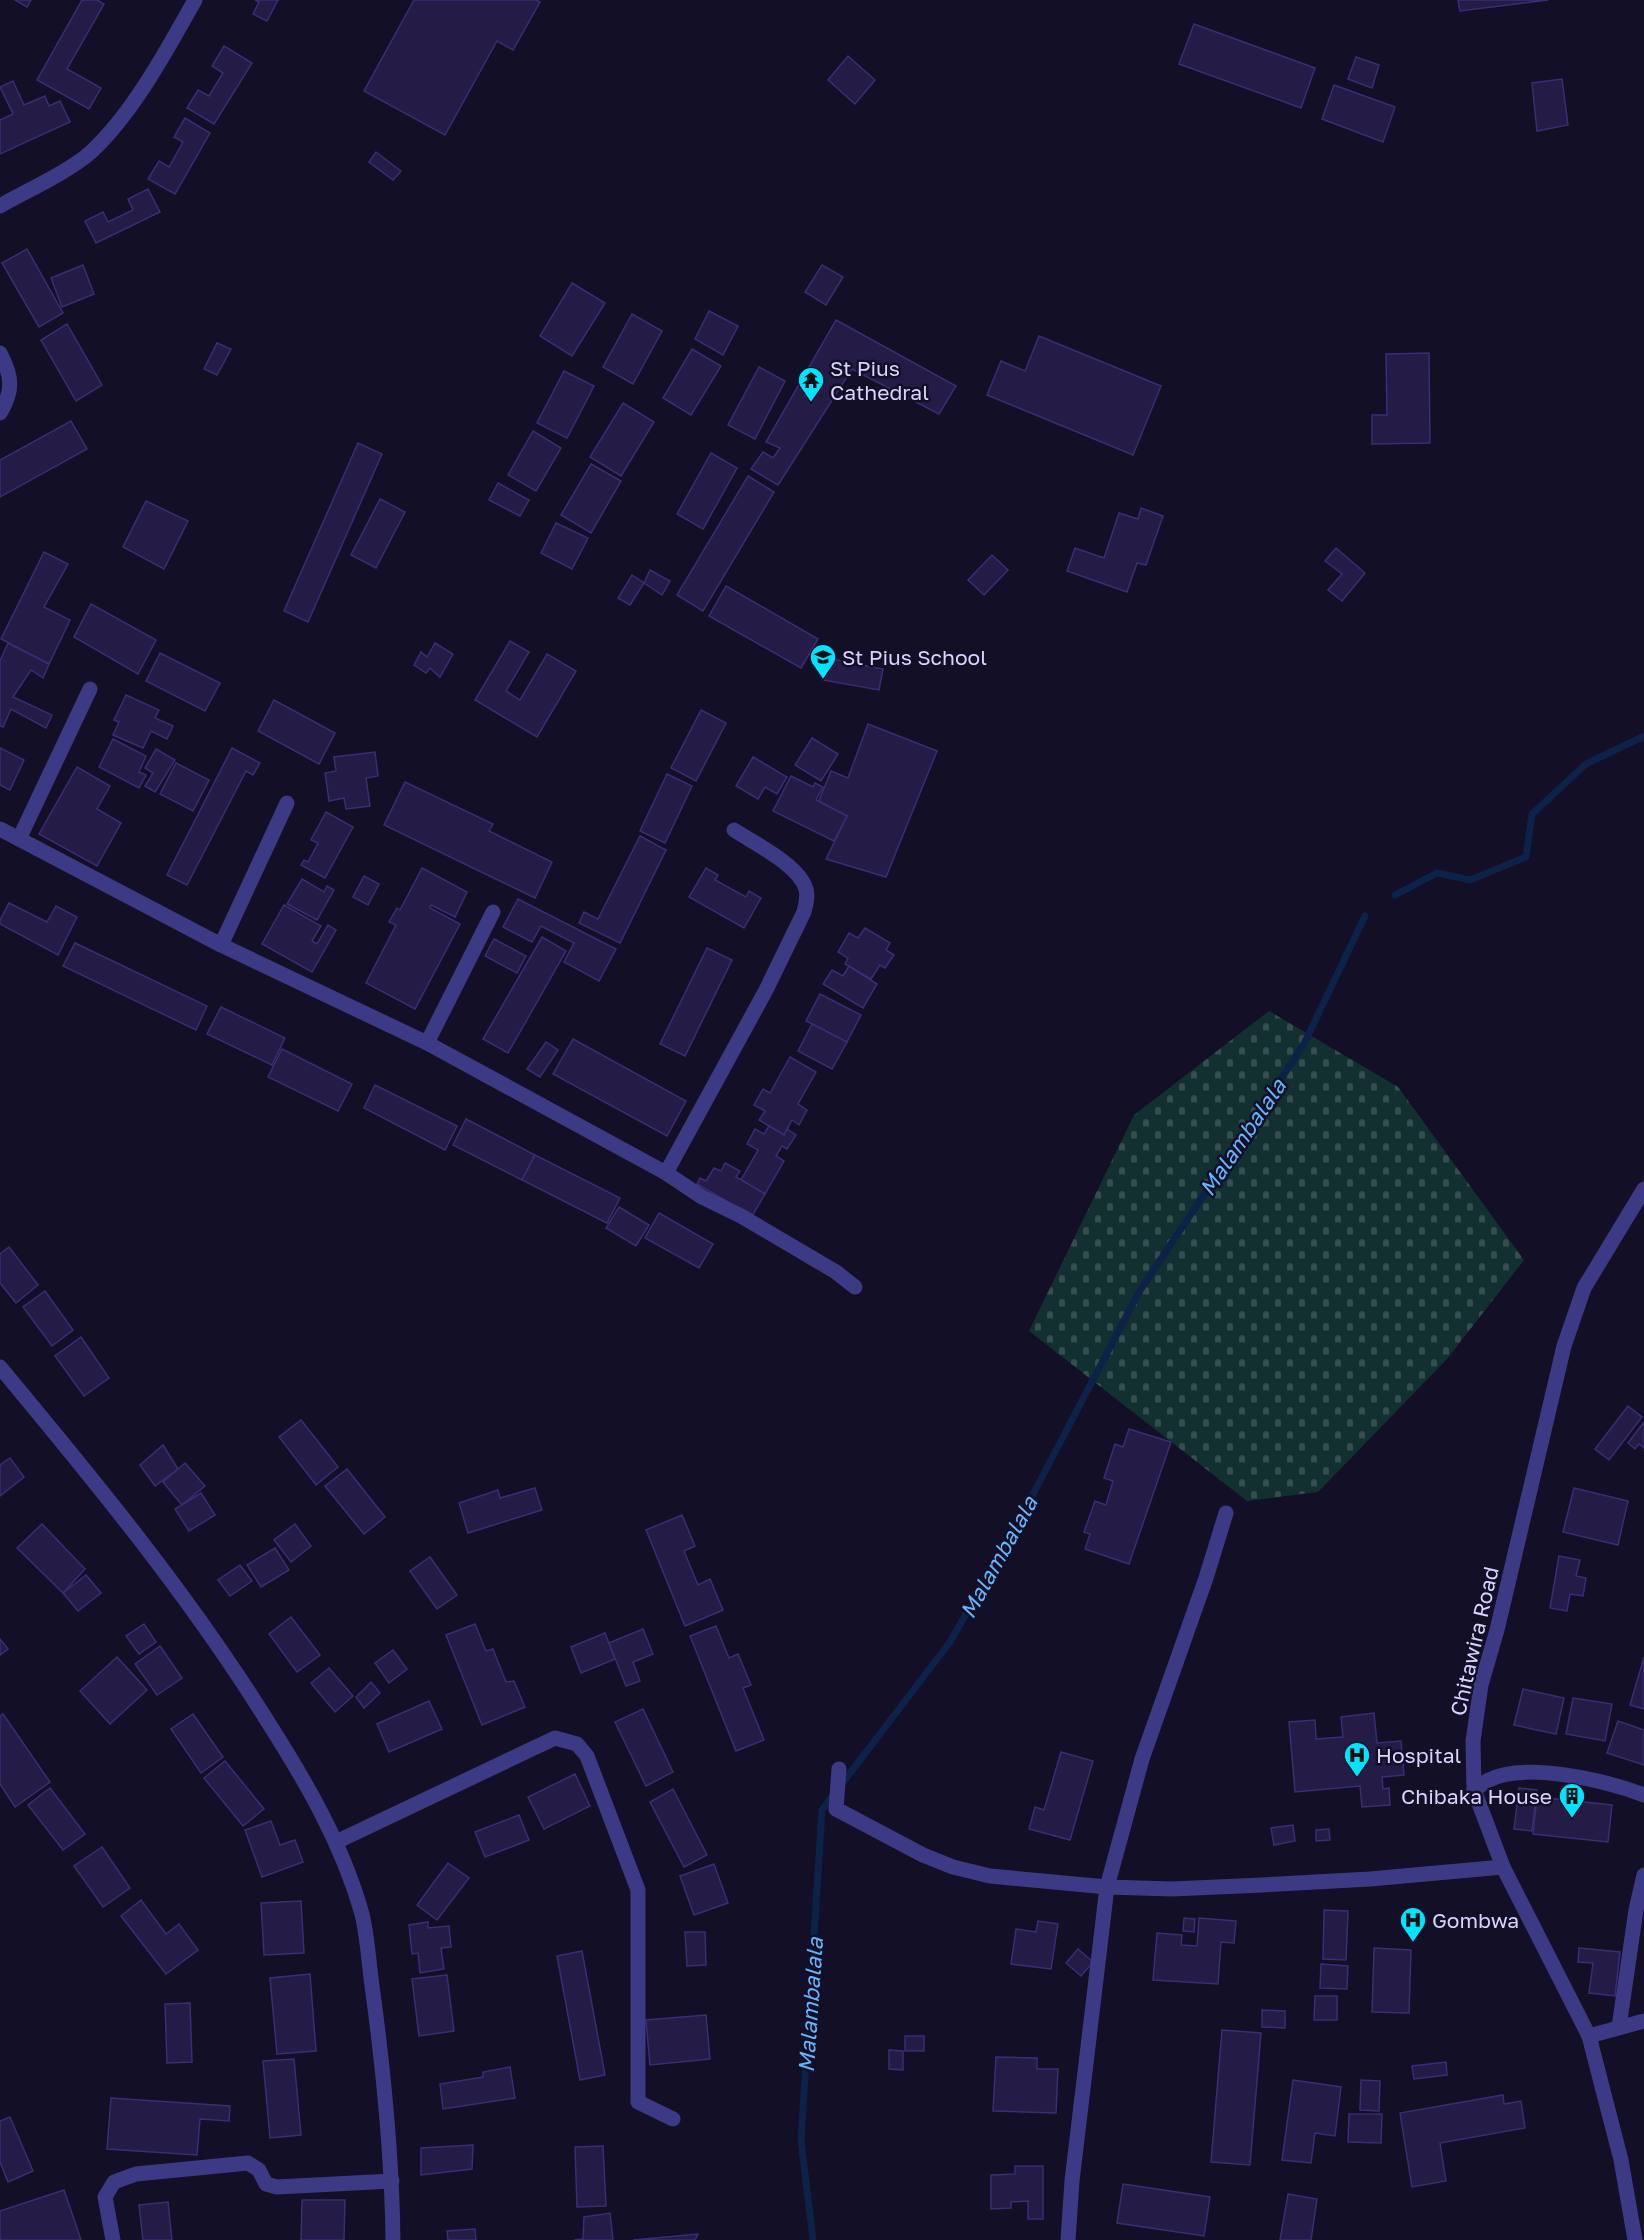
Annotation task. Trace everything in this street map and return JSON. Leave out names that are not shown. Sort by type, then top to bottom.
[{"type":"street","points":[[0,206],[90,153],[119,121],[161,58],[195,0]]},
{"type":"street","points":[[0,353],[9,371],[10,386],[6,402],[0,413]]},
{"type":"street","points":[[19,839],[90,689]]},
{"type":"street","points":[[221,945],[287,803]]},
{"type":"street","points":[[0,829],[221,945],[427,1042],[666,1173],[702,1197],[741,1216],[836,1272],[855,1287]]},
{"type":"street","points":[[666,1173],[766,990],[804,912],[807,898],[806,887],[797,874],[734,830]]},
{"type":"street","points":[[427,1042],[493,912]]},
{"type":"street","name":"Chitawira Road","points":[[1635,2240],[1621,2160],[1589,2036],[1503,1867],[1474,1790],[1473,1741],[1481,1685],[1497,1630],[1564,1346],[1584,1288],[1644,1190]]},
{"type":"street","points":[[0,1367],[111,1501],[227,1656],[315,1799],[336,1842],[362,1916],[379,2037],[392,2181],[393,2240]]},
{"type":"street","points":[[1068,2240],[1083,2087],[1107,1887],[1142,1759],[1206,1578],[1226,1513]]},
{"type":"street","points":[[336,1842],[555,1738],[577,1744],[587,1756],[638,1890],[638,2102],[673,2119]]},
{"type":"street","points":[[839,1769],[837,1809],[923,1855],[953,1867],[990,1876],[1107,1887],[1172,1889],[1370,1879],[1503,1867]]},
{"type":"street","points":[[1474,1790],[1490,1779],[1511,1774],[1552,1772],[1644,1795]]},
{"type":"street","points":[[1619,2026],[1636,1910],[1644,1875]]},
{"type":"street","points":[[1589,2036],[1644,2021]]},
{"type":"street","points":[[113,2240],[105,2197],[114,2182],[136,2174],[248,2163],[259,2170],[266,2184],[277,2187],[392,2181]]},
{"type":"green space","points":[[1269,1011],[1398,1087],[1524,1260],[1447,1359],[1318,1492],[1247,1501],[1029,1331],[1134,1115]]},
{"type":"building","points":[[15,0],[31,0],[27,7]]},
{"type":"building","points":[[82,0],[97,0],[104,4],[67,69],[101,88],[89,109],[37,80]]},
{"type":"building","points":[[255,0],[278,0],[267,21],[253,14],[259,2]]},
{"type":"building","points":[[414,0],[536,0],[540,2],[513,50],[497,41],[445,135],[364,91]]},
{"type":"building","points":[[1458,0],[1548,0],[1460,11]]},
{"type":"building","points":[[1194,24],[1315,68],[1301,108],[1179,64]]},
{"type":"building","points":[[224,46],[252,63],[214,124],[187,108],[198,90],[209,96],[223,73],[212,66]]},
{"type":"building","points":[[848,56],[875,80],[855,104],[828,80]]},
{"type":"building","points":[[1356,57],[1379,65],[1372,88],[1348,79]]},
{"type":"building","points":[[1562,79],[1568,125],[1537,131],[1532,83]]},
{"type":"building","points":[[13,81],[24,105],[45,96],[49,106],[60,101],[70,122],[0,154],[0,120],[13,114],[0,87]]},
{"type":"building","points":[[1334,85],[1395,107],[1383,142],[1322,119]]},
{"type":"building","points":[[185,118],[210,133],[175,194],[148,179],[159,161],[169,167],[183,142],[174,137]]},
{"type":"building","points":[[376,152],[401,171],[393,180],[369,162]]},
{"type":"building","points":[[148,189],[160,212],[96,243],[85,221],[103,212],[108,222],[133,210],[128,199]]},
{"type":"building","points":[[27,249],[63,313],[39,327],[2,263]]},
{"type":"building","points":[[83,265],[94,294],[62,307],[51,278]]},
{"type":"building","points":[[822,265],[843,277],[826,305],[805,292]]},
{"type":"building","points":[[572,283],[605,303],[572,356],[540,336]]},
{"type":"building","points":[[709,311],[738,326],[723,355],[695,339]]},
{"type":"building","points":[[632,314],[662,331],[633,384],[603,367]]},
{"type":"building","points":[[836,320],[956,386],[939,414],[852,369],[778,485],[751,469],[763,452],[773,458],[780,448],[766,442]]},
{"type":"building","points":[[67,324],[102,385],[76,401],[41,340]]},
{"type":"building","points":[[1039,336],[1161,386],[1133,455],[987,395],[1001,361],[1025,371]]},
{"type":"building","points":[[217,343],[231,349],[217,375],[204,369]]},
{"type":"building","points":[[692,349],[721,366],[691,415],[663,398]]},
{"type":"building","points":[[1429,353],[1430,443],[1372,444],[1372,415],[1387,415],[1386,354]]},
{"type":"building","points":[[759,367],[785,381],[755,439],[728,425]]},
{"type":"building","points":[[564,371],[594,386],[567,438],[537,423]]},
{"type":"building","points":[[623,403],[654,422],[621,476],[590,457]]},
{"type":"building","points":[[71,421],[87,449],[0,497],[0,460]]},
{"type":"building","points":[[533,431],[561,448],[536,491],[508,475]]},
{"type":"building","points":[[358,443],[382,454],[308,622],[284,611]]},
{"type":"building","points":[[711,453],[737,468],[703,529],[677,514]]},
{"type":"building","points":[[591,464],[621,481],[591,533],[561,515]]},
{"type":"building","points":[[748,476],[774,492],[703,611],[677,595]]},
{"type":"building","points":[[498,483],[529,500],[520,516],[489,500]]},
{"type":"building","points":[[380,499],[405,512],[376,568],[351,555]]},
{"type":"building","points":[[146,501],[188,521],[164,569],[123,547]]},
{"type":"building","points":[[1141,508],[1163,516],[1146,565],[1137,563],[1127,592],[1067,571],[1075,548],[1104,558],[1119,513],[1138,519]]},
{"type":"building","points":[[556,523],[588,538],[572,569],[541,553]]},
{"type":"building","points":[[1336,548],[1365,573],[1342,601],[1328,590],[1342,574],[1325,561]]},
{"type":"building","points":[[44,552],[68,564],[44,607],[70,620],[49,664],[1,639]]},
{"type":"building","points":[[992,555],[1008,570],[984,595],[968,580]]},
{"type":"building","points":[[650,570],[670,581],[662,595],[644,583]]},
{"type":"building","points":[[632,575],[644,583],[630,605],[618,598]]},
{"type":"building","points":[[726,586],[818,639],[801,668],[709,616]]},
{"type":"building","points":[[91,604],[156,640],[138,674],[74,637]]},
{"type":"building","points":[[510,641],[529,652],[506,691],[520,700],[547,654],[576,671],[537,737],[475,700]]},
{"type":"building","points":[[8,643],[49,664],[43,678],[31,670],[13,697],[52,715],[46,728],[11,709],[3,727],[0,726],[0,661]]},
{"type":"building","points":[[435,643],[453,654],[440,677],[430,668],[426,673],[414,665],[421,652],[427,657]]},
{"type":"building","points":[[160,653],[220,683],[205,711],[146,681]]},
{"type":"building","points":[[827,658],[883,669],[879,690],[823,680]]},
{"type":"building","points":[[126,695],[159,710],[155,718],[173,726],[167,739],[151,731],[143,748],[113,735],[119,722],[114,720]]},
{"type":"building","points":[[274,700],[335,733],[319,764],[258,731]]},
{"type":"building","points":[[701,710],[726,723],[696,781],[671,768]]},
{"type":"building","points":[[868,724],[937,751],[886,877],[826,859],[847,816],[819,801],[831,771],[848,778]]},
{"type":"building","points":[[812,738],[838,754],[821,781],[795,765]]},
{"type":"building","points":[[113,739],[146,756],[139,772],[146,775],[139,788],[99,767]]},
{"type":"building","points":[[0,748],[24,760],[10,790],[0,785]]},
{"type":"building","points":[[232,748],[260,763],[253,775],[246,771],[187,885],[167,875]]},
{"type":"building","points":[[156,749],[175,760],[155,792],[145,786],[153,773],[145,768]]},
{"type":"building","points":[[375,752],[378,776],[366,778],[370,806],[346,809],[344,798],[329,801],[325,773],[336,771],[334,757]]},
{"type":"building","points":[[753,757],[787,777],[777,794],[765,787],[758,799],[736,786]]},
{"type":"building","points":[[176,763],[209,780],[193,811],[160,794]]},
{"type":"building","points":[[77,767],[110,786],[97,809],[121,823],[97,866],[39,834]]},
{"type":"building","points":[[667,774],[692,786],[665,843],[640,831]]},
{"type":"building","points":[[791,776],[813,787],[815,783],[823,787],[816,800],[847,816],[834,841],[773,811]]},
{"type":"building","points":[[405,782],[493,824],[489,831],[552,862],[535,898],[384,825]]},
{"type":"building","points":[[326,812],[353,827],[325,878],[301,865],[304,860],[308,862],[318,843],[311,840]]},
{"type":"building","points":[[640,836],[666,850],[620,943],[579,923],[584,912],[598,919]]},
{"type":"building","points":[[422,868],[467,892],[455,917],[431,905],[430,908],[460,924],[415,1009],[366,983],[396,925],[389,922],[397,908],[400,910]]},
{"type":"building","points":[[706,868],[718,875],[715,880],[746,897],[749,891],[761,898],[744,928],[689,897]]},
{"type":"building","points":[[364,876],[379,884],[368,905],[353,897]]},
{"type":"building","points":[[302,879],[324,892],[327,886],[334,890],[317,920],[287,904]]},
{"type":"building","points":[[518,899],[616,949],[599,981],[564,962],[574,943],[541,926],[532,942],[503,927]]},
{"type":"building","points":[[9,903],[47,922],[56,906],[77,917],[58,955],[0,924]]},
{"type":"building","points":[[284,905],[321,926],[312,941],[317,944],[328,925],[336,930],[312,972],[262,944]]},
{"type":"building","points":[[865,928],[890,943],[886,950],[894,955],[885,968],[880,965],[871,979],[845,964],[848,958],[838,952],[849,933],[858,938]]},
{"type":"building","points":[[542,937],[566,951],[508,1053],[483,1039]]},
{"type":"building","points":[[494,939],[526,956],[517,973],[485,956]]},
{"type":"building","points":[[75,943],[207,1006],[196,1030],[63,966]]},
{"type":"building","points":[[707,948],[732,960],[685,1056],[660,1044]]},
{"type":"building","points":[[849,966],[877,984],[863,1008],[823,984],[832,970],[843,976]]},
{"type":"building","points":[[820,994],[861,1015],[847,1042],[806,1021]]},
{"type":"building","points":[[221,1007],[285,1038],[272,1065],[207,1034]]},
{"type":"building","points":[[812,1024],[847,1042],[832,1069],[798,1051]]},
{"type":"building","points":[[573,1039],[686,1101],[667,1136],[553,1074]]},
{"type":"building","points":[[546,1042],[558,1050],[540,1077],[527,1069]]},
{"type":"building","points":[[282,1049],[352,1084],[338,1111],[268,1077]]},
{"type":"building","points":[[790,1057],[816,1072],[798,1104],[807,1110],[799,1125],[792,1120],[784,1135],[759,1120],[765,1111],[754,1105],[763,1089],[770,1093]]},
{"type":"building","points":[[375,1085],[457,1126],[445,1150],[364,1108]]},
{"type":"building","points":[[466,1119],[535,1155],[522,1180],[453,1145]]},
{"type":"building","points":[[769,1126],[784,1135],[787,1129],[796,1135],[787,1149],[782,1146],[776,1156],[784,1161],[765,1194],[741,1180],[758,1150],[747,1144],[755,1129],[764,1134]]},
{"type":"building","points":[[535,1155],[620,1198],[607,1223],[522,1180]]},
{"type":"building","points":[[725,1163],[740,1171],[736,1177],[765,1194],[752,1216],[697,1184],[700,1178],[706,1181],[714,1168],[721,1171]]},
{"type":"building","points":[[619,1207],[649,1225],[636,1246],[606,1228]]},
{"type":"building","points":[[659,1213],[713,1244],[699,1268],[645,1238]]},
{"type":"building","points":[[9,1247],[38,1285],[16,1303],[0,1283],[0,1254]]},
{"type":"building","points":[[45,1291],[73,1330],[52,1346],[23,1307]]},
{"type":"building","points":[[81,1337],[109,1378],[84,1396],[55,1356]]},
{"type":"building","points":[[1628,1406],[1642,1417],[1609,1460],[1595,1449]]},
{"type":"building","points":[[301,1420],[338,1467],[316,1485],[279,1437]]},
{"type":"building","points":[[1644,1422],[1644,1448],[1639,1444],[1635,1449],[1628,1443]]},
{"type":"building","points":[[1129,1429],[1171,1442],[1129,1564],[1085,1549],[1090,1534],[1084,1532],[1095,1501],[1106,1505],[1113,1481],[1104,1478],[1115,1444],[1123,1447]]},
{"type":"building","points":[[163,1445],[178,1469],[155,1486],[140,1465]]},
{"type":"building","points":[[10,1458],[24,1477],[0,1496],[0,1465]]},
{"type":"building","points":[[185,1463],[205,1486],[182,1505],[163,1482]]},
{"type":"building","points":[[347,1469],[385,1517],[364,1534],[325,1486]]},
{"type":"building","points":[[535,1488],[542,1510],[468,1533],[459,1503],[498,1490],[500,1498]]},
{"type":"building","points":[[1574,1488],[1628,1501],[1618,1545],[1563,1532]]},
{"type":"building","points":[[201,1493],[215,1515],[189,1531],[175,1509]]},
{"type":"building","points":[[682,1515],[695,1546],[684,1551],[698,1585],[710,1579],[723,1610],[685,1626],[646,1530]]},
{"type":"building","points":[[42,1524],[85,1569],[63,1593],[17,1548]]},
{"type":"building","points":[[295,1524],[311,1546],[291,1562],[274,1540]]},
{"type":"building","points":[[275,1548],[289,1570],[261,1587],[247,1565]]},
{"type":"building","points":[[1559,1556],[1580,1560],[1576,1576],[1586,1578],[1583,1596],[1570,1594],[1567,1611],[1550,1608]]},
{"type":"building","points":[[430,1557],[457,1595],[437,1609],[410,1571]]},
{"type":"building","points":[[240,1565],[252,1581],[230,1596],[218,1580]]},
{"type":"building","points":[[86,1575],[101,1593],[78,1611],[63,1593]]},
{"type":"building","points":[[291,1617],[320,1655],[297,1672],[269,1634]]},
{"type":"building","points":[[144,1624],[156,1642],[139,1654],[126,1636]]},
{"type":"building","points":[[475,1624],[486,1651],[493,1649],[506,1682],[514,1681],[525,1707],[482,1725],[446,1635]]},
{"type":"building","points":[[716,1626],[729,1658],[738,1654],[751,1685],[743,1688],[764,1740],[736,1751],[690,1636]]},
{"type":"building","points":[[643,1629],[653,1654],[633,1662],[640,1681],[626,1686],[609,1643]]},
{"type":"building","points":[[605,1633],[615,1659],[581,1673],[571,1647]]},
{"type":"building","points":[[0,1639],[8,1649],[0,1655]]},
{"type":"building","points":[[160,1646],[182,1678],[157,1695],[135,1664]]},
{"type":"building","points":[[393,1650],[407,1669],[389,1683],[375,1663]]},
{"type":"building","points":[[117,1657],[147,1690],[110,1724],[80,1691]]},
{"type":"building","points":[[1644,1657],[1644,1709],[1630,1705]]},
{"type":"building","points":[[329,1668],[353,1696],[335,1712],[311,1683]]},
{"type":"building","points":[[371,1682],[380,1693],[364,1708],[356,1697]]},
{"type":"building","points":[[1523,1689],[1564,1698],[1556,1734],[1514,1725]]},
{"type":"building","points":[[1573,1698],[1612,1704],[1605,1741],[1566,1734]]},
{"type":"building","points":[[429,1701],[442,1729],[389,1752],[377,1724]]},
{"type":"building","points":[[643,1709],[673,1772],[646,1786],[615,1722]]},
{"type":"building","points":[[1374,1713],[1377,1743],[1401,1741],[1404,1775],[1382,1777],[1383,1789],[1389,1788],[1390,1805],[1362,1807],[1360,1786],[1295,1792],[1289,1722],[1315,1720],[1316,1739],[1343,1737],[1341,1717]]},
{"type":"building","points":[[3,1714],[50,1782],[15,1807],[0,1784],[0,1716]]},
{"type":"building","points":[[193,1714],[223,1757],[201,1773],[171,1729]]},
{"type":"building","points":[[1618,1721],[1644,1730],[1644,1765],[1607,1753]]},
{"type":"building","points":[[1061,1752],[1093,1761],[1070,1840],[1029,1829],[1035,1807],[1044,1810]]},
{"type":"building","points":[[225,1761],[264,1809],[243,1826],[204,1778]]},
{"type":"building","points":[[575,1774],[590,1806],[544,1829],[528,1797]]},
{"type":"building","points":[[50,1788],[85,1834],[63,1850],[28,1805]]},
{"type":"building","points":[[1519,1788],[1537,1790],[1532,1831],[1514,1829]]},
{"type":"building","points":[[673,1789],[707,1855],[684,1867],[650,1802]]},
{"type":"building","name":"Chibaka House","points":[[1537,1797],[1612,1805],[1608,1842],[1533,1834]]},
{"type":"building","points":[[519,1815],[529,1840],[485,1857],[475,1832]]},
{"type":"building","points":[[271,1821],[280,1845],[295,1840],[303,1862],[262,1877],[245,1830]]},
{"type":"building","points":[[1293,1825],[1295,1841],[1274,1845],[1271,1828]]},
{"type":"building","points":[[1329,1829],[1330,1840],[1316,1841],[1316,1830]]},
{"type":"building","points":[[102,1847],[130,1888],[103,1907],[74,1866]]},
{"type":"building","points":[[448,1863],[469,1878],[437,1920],[417,1905]]},
{"type":"building","points":[[714,1864],[728,1903],[694,1915],[680,1876]]},
{"type":"building","points":[[141,1900],[166,1934],[179,1924],[198,1950],[166,1974],[121,1916]]},
{"type":"building","points":[[301,1901],[304,1953],[264,1955],[261,1903]]},
{"type":"building","points":[[1324,1910],[1348,1911],[1346,1960],[1323,1959]]},
{"type":"building","points":[[1184,1918],[1195,1919],[1194,1932],[1183,1931]]},
{"type":"building","points":[[1199,1918],[1236,1921],[1234,1943],[1221,1942],[1218,1984],[1153,1980],[1157,1933],[1182,1935],[1181,1945],[1197,1946]]},
{"type":"building","points":[[1038,1921],[1058,1924],[1051,1969],[1011,1964],[1016,1929],[1036,1932]]},
{"type":"building","points":[[428,1922],[428,1928],[449,1926],[451,1947],[441,1948],[444,1969],[420,1973],[418,1953],[412,1954],[409,1925]]},
{"type":"building","points":[[685,1932],[705,1932],[706,1965],[687,1966]]},
{"type":"building","points":[[1374,1948],[1411,1950],[1409,2013],[1372,2012]]},
{"type":"building","points":[[1579,1948],[1620,1952],[1615,1996],[1589,1993],[1593,1963],[1578,1962]]},
{"type":"building","points":[[1078,1949],[1093,1962],[1081,1976],[1066,1963]]},
{"type":"building","points":[[582,1951],[605,2075],[580,2080],[557,1956]]},
{"type":"building","points":[[1321,1964],[1348,1966],[1347,1989],[1320,1988]]},
{"type":"building","points":[[310,1974],[316,2051],[277,2054],[270,1978]]},
{"type":"building","points":[[447,1975],[454,2031],[419,2036],[412,1979]]},
{"type":"building","points":[[1315,1996],[1337,1996],[1337,2020],[1314,2020]]},
{"type":"building","points":[[190,2003],[192,2062],[167,2063],[165,2004]]},
{"type":"building","points":[[1262,2010],[1285,2011],[1285,2028],[1262,2027]]},
{"type":"building","points":[[706,2015],[710,2059],[650,2065],[646,2020]]},
{"type":"building","points":[[1222,2030],[1261,2033],[1250,2165],[1211,2162]]},
{"type":"building","points":[[905,2036],[924,2036],[924,2051],[905,2051]]},
{"type":"building","points":[[889,2050],[903,2051],[903,2070],[889,2069]]},
{"type":"building","points":[[996,2057],[1037,2058],[1037,2069],[1058,2069],[1056,2113],[993,2111]]},
{"type":"building","points":[[294,2059],[301,2135],[270,2138],[263,2061]]},
{"type":"building","points":[[1446,2062],[1447,2075],[1414,2079],[1412,2066]]},
{"type":"building","points":[[510,2067],[515,2098],[443,2109],[440,2084],[483,2077],[483,2072]]},
{"type":"building","points":[[1293,2080],[1341,2087],[1335,2136],[1315,2133],[1311,2163],[1282,2160]]},
{"type":"building","points":[[1361,2080],[1380,2081],[1379,2111],[1360,2110]]},
{"type":"building","points":[[1503,2095],[1504,2104],[1521,2101],[1525,2128],[1440,2143],[1446,2181],[1412,2187],[1400,2113]]},
{"type":"building","points":[[111,2098],[230,2106],[229,2121],[200,2119],[197,2155],[107,2149]]},
{"type":"building","points":[[1349,2114],[1382,2114],[1381,2143],[1348,2142]]},
{"type":"building","points":[[10,2117],[33,2171],[8,2182],[0,2162],[0,2121]]},
{"type":"building","points":[[473,2145],[472,2169],[421,2175],[421,2148]]},
{"type":"building","points":[[603,2146],[606,2206],[577,2207],[575,2147]]},
{"type":"building","points":[[1015,2166],[1043,2166],[1043,2219],[1028,2219],[1028,2201],[1011,2202],[1011,2208],[991,2209],[991,2175],[1015,2174]]},
{"type":"building","points":[[1123,2184],[1210,2197],[1204,2236],[1117,2223]]},
{"type":"building","points":[[64,2190],[81,2240],[0,2240],[0,2211]]},
{"type":"building","points":[[1288,2194],[1317,2199],[1311,2240],[1280,2240]]},
{"type":"building","points":[[302,2200],[345,2200],[344,2240],[301,2240]]},
{"type":"building","points":[[168,2202],[172,2240],[143,2240],[139,2205]]},
{"type":"building","points":[[610,2213],[613,2240],[574,2240],[583,2239],[584,2217]]},
{"type":"building","points":[[475,2229],[476,2240],[448,2240],[447,2231]]},
{"type":"building","points":[[698,2234],[695,2240],[633,2240]]},
{"type":"waterway","name":"Malambalala","points":[[1395,895],[1437,873],[1470,880],[1526,857],[1532,814],[1586,764],[1644,736]]},
{"type":"waterway","name":"Malambalala","points":[[841,1785],[950,1642],[1019,1521],[1139,1292],[1304,1044],[1365,916]]},
{"type":"waterway","name":"Malambalala","points":[[813,2240],[801,2140],[822,1810],[834,1794]]},
{"type":"place","name":"St Pius Cathedral","points":[[811,403]]},
{"type":"place","name":"St Pius School","points":[[823,680]]},
{"type":"place","name":"Hospital","points":[[1357,1778]]},
{"type":"place","name":"Chibaka House","points":[[1572,1819]]},
{"type":"place","name":"Gombwa","points":[[1413,1943]]}]
